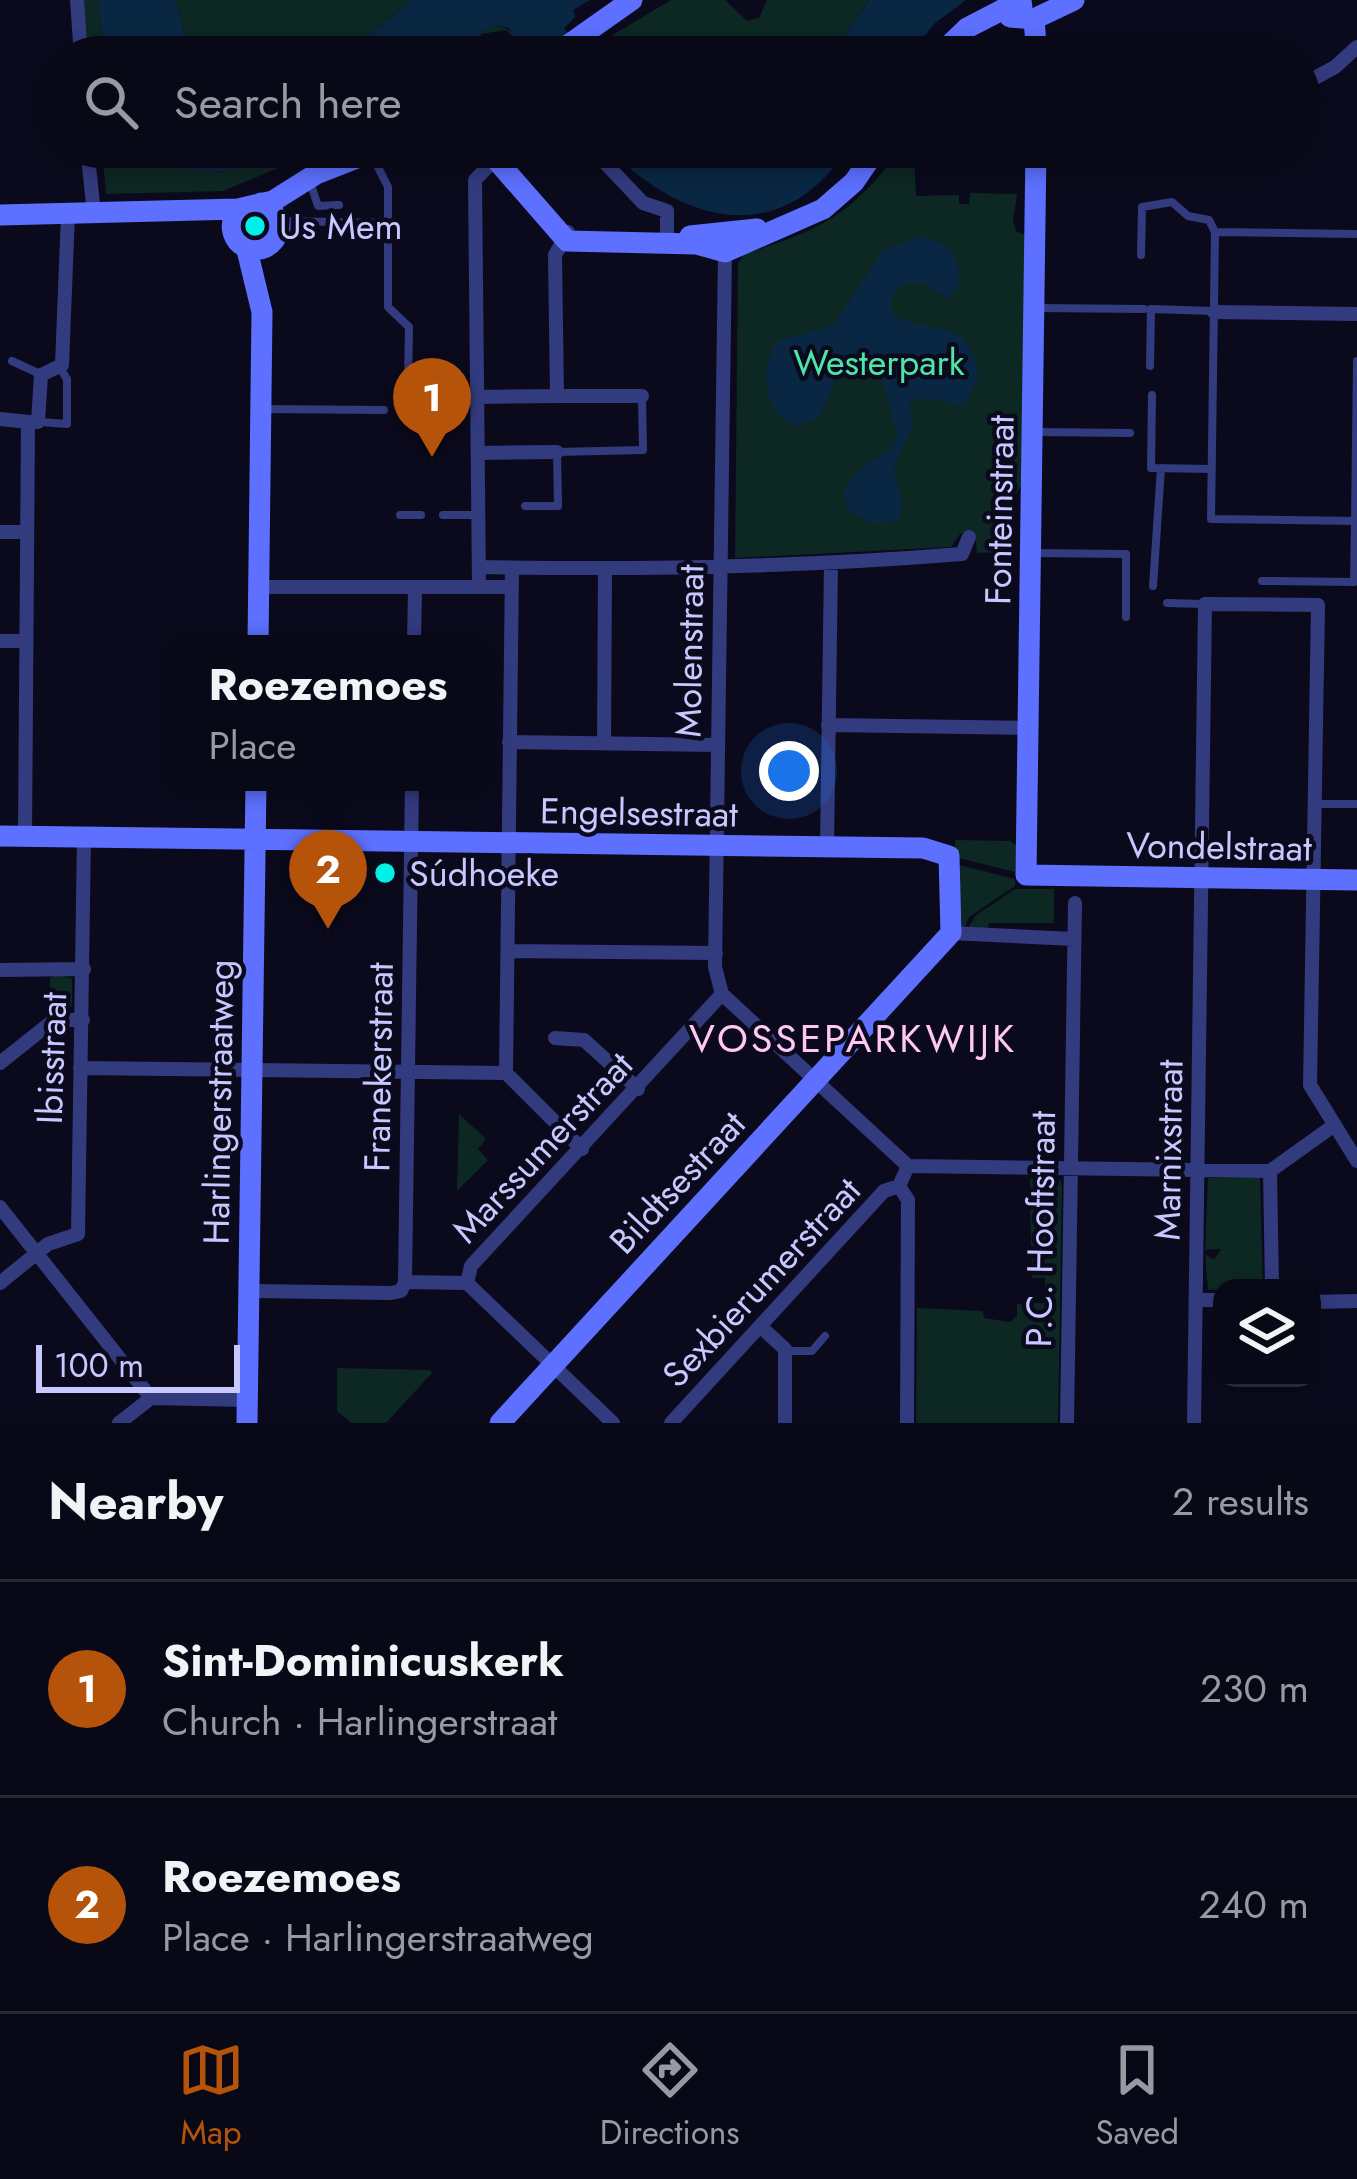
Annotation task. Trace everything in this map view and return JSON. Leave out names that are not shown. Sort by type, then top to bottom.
[{"type":"street","points":[[77,0],[80,36]]},
{"type":"street","points":[[577,36],[615,0]]},
{"type":"street","points":[[580,36],[632,0]]},
{"type":"street","points":[[962,36],[985,17],[1074,0]]},
{"type":"street","points":[[1321,75],[1357,47]]},
{"type":"street","points":[[89,168],[93,207]]},
{"type":"street","points":[[0,215],[68,214],[93,207],[214,220],[243,214],[338,168]]},
{"type":"street","points":[[258,635],[262,313],[273,244],[279,221],[340,168]]},
{"type":"street","points":[[479,587],[475,180],[483,168]]},
{"type":"street","points":[[499,168],[560,230],[588,246],[667,240],[726,242],[799,220],[842,194],[862,168]]},
{"type":"street","points":[[610,168],[643,202],[667,211],[667,240]]},
{"type":"street","name":"Fonteinstraat","points":[[1026,874],[1036,168]]},
{"type":"street","points":[[25,836],[26,532],[33,422],[41,374],[60,368],[68,214]]},
{"type":"street","points":[[243,214],[279,221]]},
{"type":"street","points":[[243,214],[262,313]]},
{"type":"street","points":[[557,396],[555,255],[560,230]]},
{"type":"street","name":"Molenstraat","points":[[722,994],[716,953],[726,242]]},
{"type":"street","points":[[248,250],[273,244]]},
{"type":"street","points":[[1214,312],[1357,314]]},
{"type":"street","points":[[477,398],[642,396]]},
{"type":"street","points":[[0,419],[33,422]]},
{"type":"street","points":[[478,453],[557,452]]},
{"type":"street","points":[[0,532],[26,532]]},
{"type":"street","points":[[478,567],[719,568],[831,563],[962,554],[969,537]]},
{"type":"street","points":[[827,848],[831,563]]},
{"type":"street","points":[[506,1073],[512,568]]},
{"type":"street","points":[[604,743],[605,569]]},
{"type":"street","points":[[257,587],[512,587]]},
{"type":"street","points":[[414,635],[415,589]]},
{"type":"street","points":[[1205,604],[1318,605],[1310,1085],[1357,1161]]},
{"type":"street","name":"Marnixstraat","points":[[1194,1423],[1205,604]]},
{"type":"street","points":[[0,641],[26,641]]},
{"type":"street","points":[[828,725],[1029,728]]},
{"type":"street","points":[[509,742],[718,745]]},
{"type":"street","name":"Harlingerstraatweg","points":[[247,1412],[256,791]]},
{"type":"street","name":"Franekerstraat","points":[[405,1282],[412,791]]},
{"type":"street","name":"Engelsestraat","points":[[0,836],[923,848],[949,856],[951,934]]},
{"type":"street","name":"Ibisstraat","points":[[36,1253],[78,1234],[84,836]]},
{"type":"street","name":"Vondelstraat","points":[[1026,874],[1357,880]]},
{"type":"street","name":"P.C. Hooftstraat","points":[[1067,1423],[1075,903]]},
{"type":"street","points":[[951,934],[1074,939]]},
{"type":"street","name":"Bildtsestraat","points":[[500,1423],[951,934]]},
{"type":"street","points":[[508,951],[716,953]]},
{"type":"street","points":[[0,970],[84,970]]},
{"type":"street","points":[[722,994],[908,1166],[1197,1167],[1270,1172],[1333,1126]]},
{"type":"street","name":"Marssumerstraat","points":[[248,1292],[392,1293],[401,1292],[405,1282],[467,1283],[471,1266],[722,994]]},
{"type":"street","points":[[0,1063],[54,1020],[83,1020]]},
{"type":"street","points":[[555,1038],[584,1040],[638,1088]]},
{"type":"street","points":[[80,1068],[506,1073],[582,1149]]},
{"type":"street","points":[[907,1423],[908,1200],[899,1186],[908,1166]]},
{"type":"street","points":[[1270,1172],[1272,1279]]},
{"type":"street","name":"Sexbierumerstraat","points":[[671,1423],[884,1191],[899,1186]]},
{"type":"street","points":[[0,1207],[151,1398],[247,1412]]},
{"type":"street","points":[[0,1283],[36,1253]]},
{"type":"street","points":[[467,1283],[613,1423]]},
{"type":"street","points":[[1196,1300],[1213,1300]]},
{"type":"street","points":[[1321,1302],[1357,1301]]},
{"type":"street","points":[[761,1327],[785,1351],[785,1423]]},
{"type":"street","points":[[119,1423],[151,1398]]},
{"type":"lane","points":[[382,168],[388,187],[388,307],[409,327],[408,385]]},
{"type":"lane","points":[[312,188],[318,206],[339,205]]},
{"type":"lane","points":[[1141,255],[1142,207],[1172,202],[1188,216],[1209,220],[1215,232],[1211,519],[1355,521]]},
{"type":"lane","points":[[279,221],[388,224]]},
{"type":"lane","points":[[1215,232],[1357,234]]},
{"type":"lane","points":[[1036,308],[1214,312]]},
{"type":"lane","points":[[1148,309],[1150,365]]},
{"type":"lane","points":[[12,361],[41,374]]},
{"type":"lane","points":[[1262,581],[1354,582],[1357,361]]},
{"type":"lane","points":[[33,422],[67,424],[67,379],[60,368]]},
{"type":"lane","points":[[1152,395],[1151,468],[1212,469]]},
{"type":"lane","points":[[525,506],[558,506],[557,452],[643,450],[642,396]]},
{"type":"lane","points":[[260,409],[384,410]]},
{"type":"lane","points":[[1034,432],[1130,433]]},
{"type":"lane","points":[[1154,586],[1161,468]]},
{"type":"lane","points":[[400,514],[421,514]]},
{"type":"lane","points":[[443,515],[478,515]]},
{"type":"lane","points":[[1031,553],[1126,554],[1126,617]]},
{"type":"lane","points":[[1167,603],[1205,604]]},
{"type":"lane","points":[[1315,804],[1357,804]]},
{"type":"lane","points":[[785,1351],[812,1351],[825,1336]]},
{"type":"green space","points":[[83,0],[98,0],[102,36],[86,36]]},
{"type":"green space","points":[[175,0],[412,0],[368,36],[186,36]]},
{"type":"green space","points":[[671,0],[725,0],[747,21],[759,18],[767,0],[870,0],[844,36],[611,36]]},
{"type":"green space","points":[[494,25],[507,29],[515,36],[507,30],[478,36]]},
{"type":"green space","points":[[104,168],[222,172],[278,168],[223,191],[106,194]]},
{"type":"green space","name":"Westerpark","points":[[915,168],[916,196],[959,195],[959,204],[969,204],[970,193],[1017,194],[1013,221],[1017,232],[1026,235],[1022,484],[1014,497],[1013,552],[977,553],[975,533],[960,534],[951,547],[735,558],[738,263],[744,254],[795,237],[834,217],[884,170]]},
{"type":"green space","points":[[955,840],[1010,841],[1016,845],[1015,872],[955,857]]},
{"type":"green space","points":[[955,864],[1015,879],[1015,886],[969,917],[963,932]]},
{"type":"green space","points":[[1015,889],[1054,889],[1054,923],[989,923],[988,933],[966,932],[975,916]]},
{"type":"green space","points":[[58,974],[72,979],[72,1006],[62,1014],[49,1012],[50,978]]},
{"type":"green space","points":[[459,1114],[486,1139],[478,1149],[488,1160],[457,1191]]},
{"type":"green space","points":[[1260,1177],[1263,1279],[1213,1279],[1213,1290],[1208,1290],[1205,1254],[1214,1260],[1221,1249],[1205,1250],[1208,1178]]},
{"type":"green space","points":[[1030,1179],[1060,1180],[1062,1185],[1058,1423],[916,1423],[917,1308],[983,1311],[984,1318],[1010,1322],[1017,1316],[1017,1304],[1045,1303],[1045,1278],[1032,1278],[1032,1258],[1025,1257],[1025,1248],[1031,1247]]},
{"type":"green space","points":[[337,1368],[432,1373],[386,1423],[351,1423],[337,1411]]},
{"type":"water","points":[[98,0],[175,0],[186,36],[102,36]]},
{"type":"water","points":[[412,0],[590,0],[573,10],[575,17],[564,28],[570,36],[514,36],[509,28],[494,25],[478,36],[368,36]]},
{"type":"water","points":[[870,0],[966,0],[925,36],[844,36]]},
{"type":"water","points":[[183,168],[248,168],[226,171]]},
{"type":"water","points":[[630,168],[832,168],[794,201],[763,213],[731,215],[699,208]]},
{"type":"water","points":[[918,237],[937,241],[950,251],[959,285],[949,300],[924,282],[903,284],[891,299],[893,315],[959,336],[968,345],[978,380],[963,406],[928,398],[910,401],[912,427],[894,466],[903,509],[896,522],[870,523],[848,509],[844,492],[855,473],[892,448],[897,436],[883,381],[863,358],[844,363],[821,413],[805,424],[791,425],[774,408],[766,375],[777,341],[833,325],[883,251]]},
{"type":"place","name":"Us Mem","points":[[255,226]]},
{"type":"place","name":"Sint-Dominicuskerk","points":[[432,457]]},
{"type":"place","name":"Súdhoeke","points":[[385,873]]},
{"type":"place","name":"Roezemoes","points":[[328,929]]},
{"type":"district","name":"VOSSEPARKWIJK","points":[[853,1038]]}]
